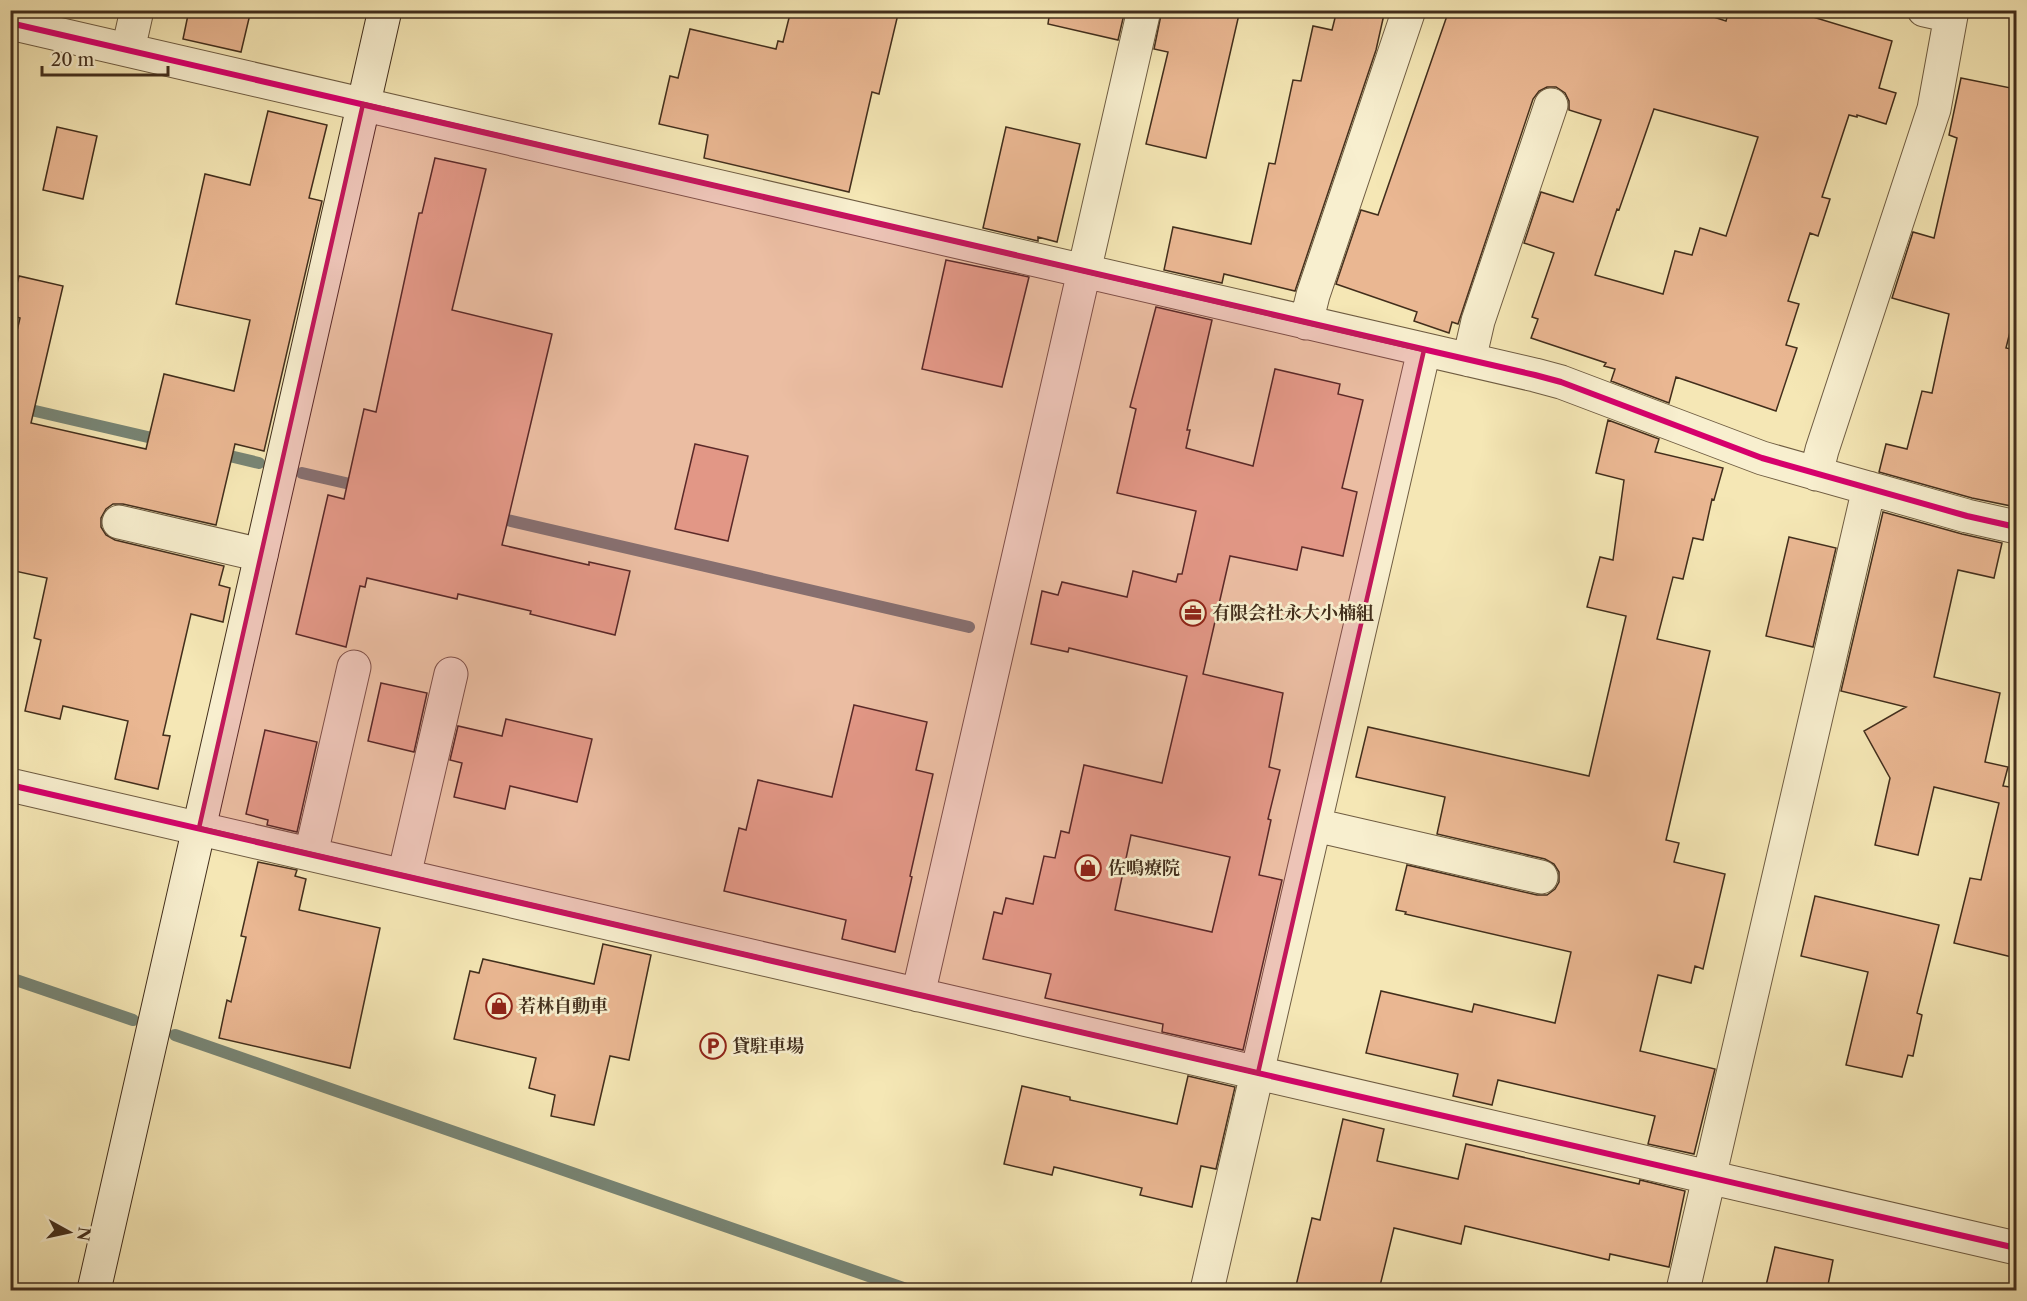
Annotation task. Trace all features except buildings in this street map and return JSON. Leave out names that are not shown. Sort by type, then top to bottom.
[{"type":"street","points":[[128,50],[137,10]]},
{"type":"street","points":[[94,1290],[385,10]]},
{"type":"street","points":[[918,995],[1144,10]]},
{"type":"street","points":[[1306,323],[1313,295],[1410,10]]},
{"type":"street","points":[[1816,474],[1934,109],[1942,12]]},
{"type":"street","points":[[10,23],[1561,382],[1762,458],[1977,519],[2016,527]]},
{"type":"street","points":[[1469,360],[1478,321],[1551,105]]},
{"type":"street","points":[[1207,1290],[1424,350]]},
{"type":"street","points":[[1683,1290],[1869,488]]},
{"type":"street","points":[[119,522],[261,555]]},
{"type":"street","points":[[311,854],[354,667]]},
{"type":"street","points":[[404,876],[451,674]]},
{"type":"street","points":[[10,785],[2016,1248]]},
{"type":"street","points":[[1315,825],[1540,877]]},
{"type":"highlighted area","points":[[363,104],[1424,350],[1258,1073],[199,828]]},
{"type":"waterway","points":[[18,407],[165,441]]},
{"type":"waterway","points":[[217,453],[259,463]]},
{"type":"waterway","points":[[302,473],[363,487]]},
{"type":"waterway","points":[[494,517],[969,627]]},
{"type":"waterway","points":[[10,978],[133,1020]]},
{"type":"waterway","points":[[175,1035],[909,1290]]},
{"type":"cycle path","points":[[10,23],[1535,375],[1561,382],[1762,458],[1967,516],[2016,527]]},
{"type":"cycle path","points":[[10,785],[2016,1248]]},
{"type":"place","name":"有限会社永大小楠組","points":[[1193,613]]},
{"type":"place","name":"佐鳴療院","points":[[1088,868]]},
{"type":"place","name":"若林自動車","points":[[499,1006]]},
{"type":"place","name":"貸駐車場","points":[[713,1046]]}]
